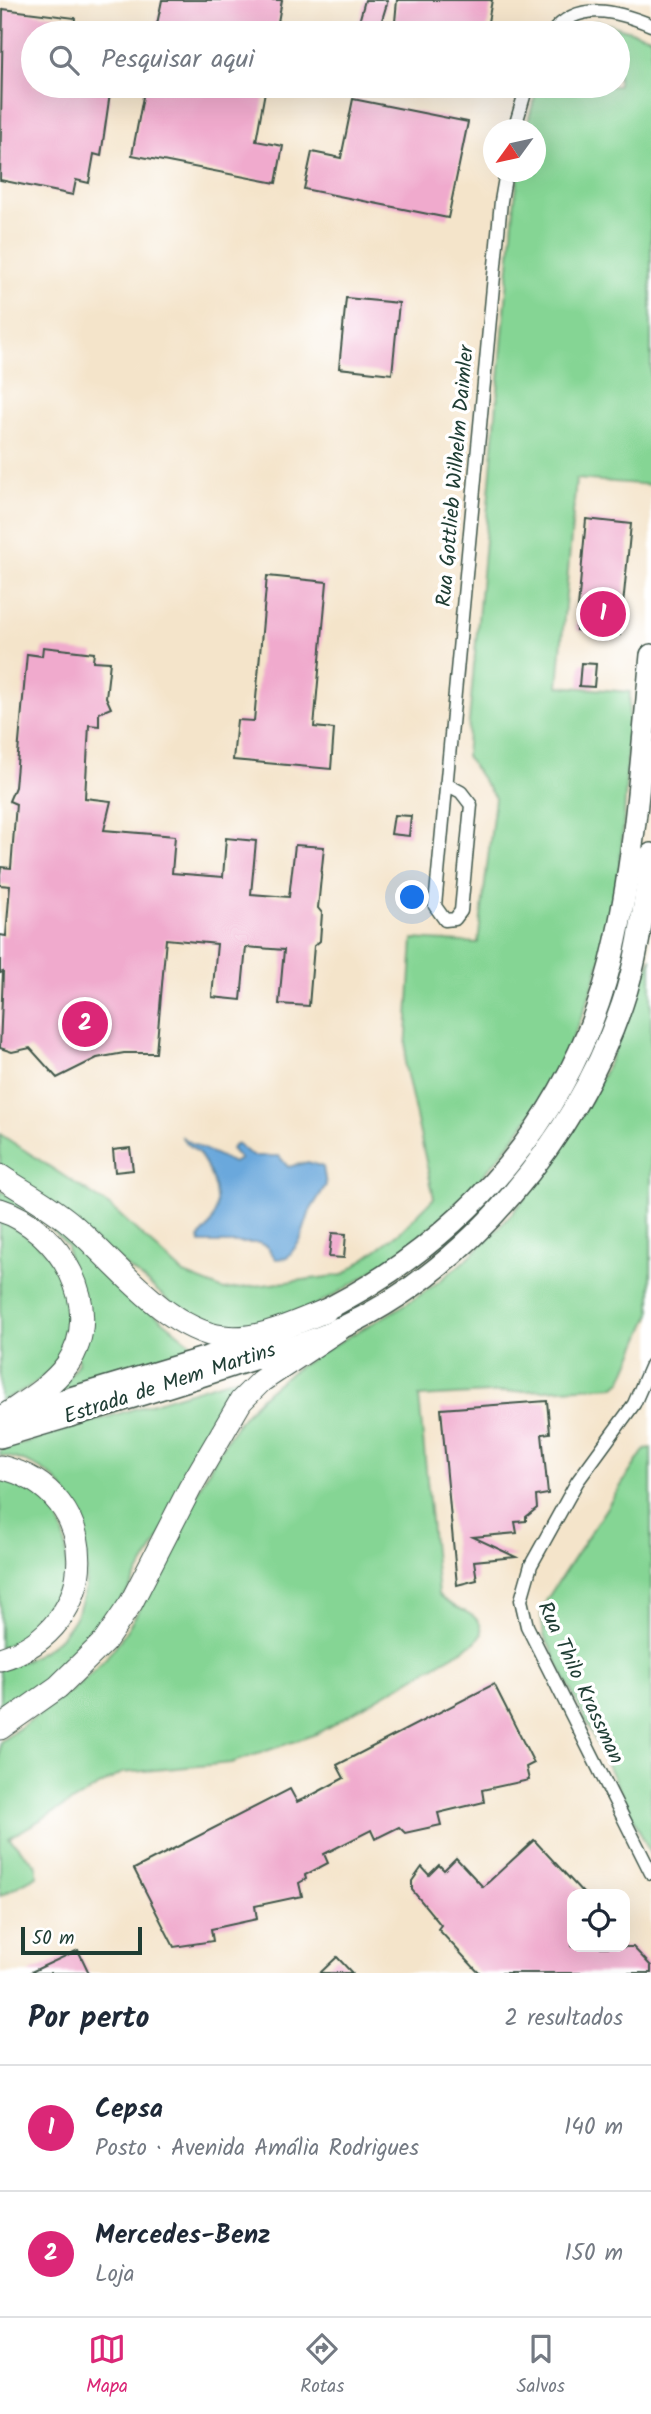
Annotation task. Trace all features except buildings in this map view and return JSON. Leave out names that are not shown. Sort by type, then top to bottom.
[{"type":"highway","points":[[0,1176],[58,1213],[169,1312],[208,1334],[232,1338],[251,1336],[332,1320]]},
{"type":"highway","points":[[0,1210],[38,1228],[60,1252],[75,1283],[79,1322],[78,1341],[67,1364],[46,1386],[0,1419]]},
{"type":"highway","points":[[0,1728],[58,1687],[105,1641],[131,1603],[190,1488],[241,1401],[332,1320]]},
{"type":"highway","points":[[0,1466],[31,1476],[55,1496],[72,1529],[78,1566],[77,1586],[63,1617],[31,1644],[0,1659]]},
{"type":"main road","points":[[332,1320],[453,1226],[526,1142],[569,1072],[594,1014],[616,942],[633,843],[651,655]]},
{"type":"main road","points":[[332,1320],[408,1287],[473,1234],[516,1189],[556,1138],[595,1069],[622,1004],[640,936],[651,854]]},
{"type":"main road","name":"Estrada de Mem Martins","points":[[0,1419],[332,1320]]},
{"type":"main road","name":"Estrada de Mem Martins","points":[[0,1437],[178,1383],[332,1320]]},
{"type":"street","points":[[564,21],[582,12],[600,10],[651,25]]},
{"type":"street","points":[[517,119],[523,98]]},
{"type":"street","name":"Rua Gottlieb Wilhelm Daimler","points":[[446,784],[461,792],[471,805],[461,911],[455,919],[445,919],[438,914],[435,906],[446,784],[505,182]]},
{"type":"street","name":"Rua Thilo Krassman","points":[[651,1365],[634,1404],[577,1482],[555,1520],[531,1565],[521,1600],[527,1626],[651,1873]]},
{"type":"green space","points":[[630,31],[651,37],[651,485],[576,479],[558,686],[630,692],[622,848],[608,933],[591,992],[568,1048],[540,1100],[507,1148],[467,1193],[422,1234],[371,1272],[312,1307],[269,1323],[246,1327],[201,1324],[182,1313],[153,1287],[0,1167],[0,1134],[111,1207],[184,1274],[224,1290],[343,1275],[400,1232],[434,1198],[405,1066],[413,939],[478,943],[495,798],[466,756],[517,182],[546,182],[546,119],[529,119],[535,98],[630,98]]},
{"type":"green space","points":[[651,957],[651,1313],[622,1380],[615,1386],[419,1397],[438,1594],[443,1600],[477,1620],[482,1634],[474,1643],[316,1734],[231,1763],[122,1773],[9,1838],[37,1866],[37,1876],[0,1896],[0,1742],[75,1687],[114,1648],[148,1594],[219,1452],[254,1404],[297,1368],[420,1295],[462,1263],[499,1227],[533,1188],[563,1146],[589,1101],[613,1054]]},
{"type":"green space","points":[[0,1190],[56,1224],[130,1294],[198,1349],[57,1395],[78,1363],[67,1246],[37,1219],[0,1201]]},
{"type":"green space","points":[[0,1220],[34,1242],[55,1263],[65,1286],[68,1316],[63,1346],[48,1371],[29,1387],[0,1401]]},
{"type":"green space","points":[[248,1374],[258,1374],[111,1619],[70,1665],[0,1719],[0,1668],[44,1650],[60,1637],[73,1621],[86,1582],[86,1559],[77,1518],[64,1491],[45,1471],[32,1464],[0,1455],[0,1450]]},
{"type":"green space","points":[[651,1448],[651,1855],[544,1635],[541,1614],[547,1599],[645,1449]]},
{"type":"green space","points":[[0,1476],[32,1490],[52,1507],[62,1528],[67,1557],[63,1587],[51,1614],[33,1632],[0,1648]]},
{"type":"water","points":[[182,1137],[233,1163],[240,1159],[231,1149],[237,1143],[252,1156],[279,1156],[288,1167],[308,1162],[323,1167],[326,1185],[310,1211],[300,1241],[287,1258],[276,1259],[267,1247],[259,1243],[200,1243],[199,1237],[213,1219],[216,1198],[206,1165]]},
{"type":"place","name":"Cepsa","points":[[603,614]]},
{"type":"place","name":"Mercedes-Benz","points":[[85,1024]]}]
